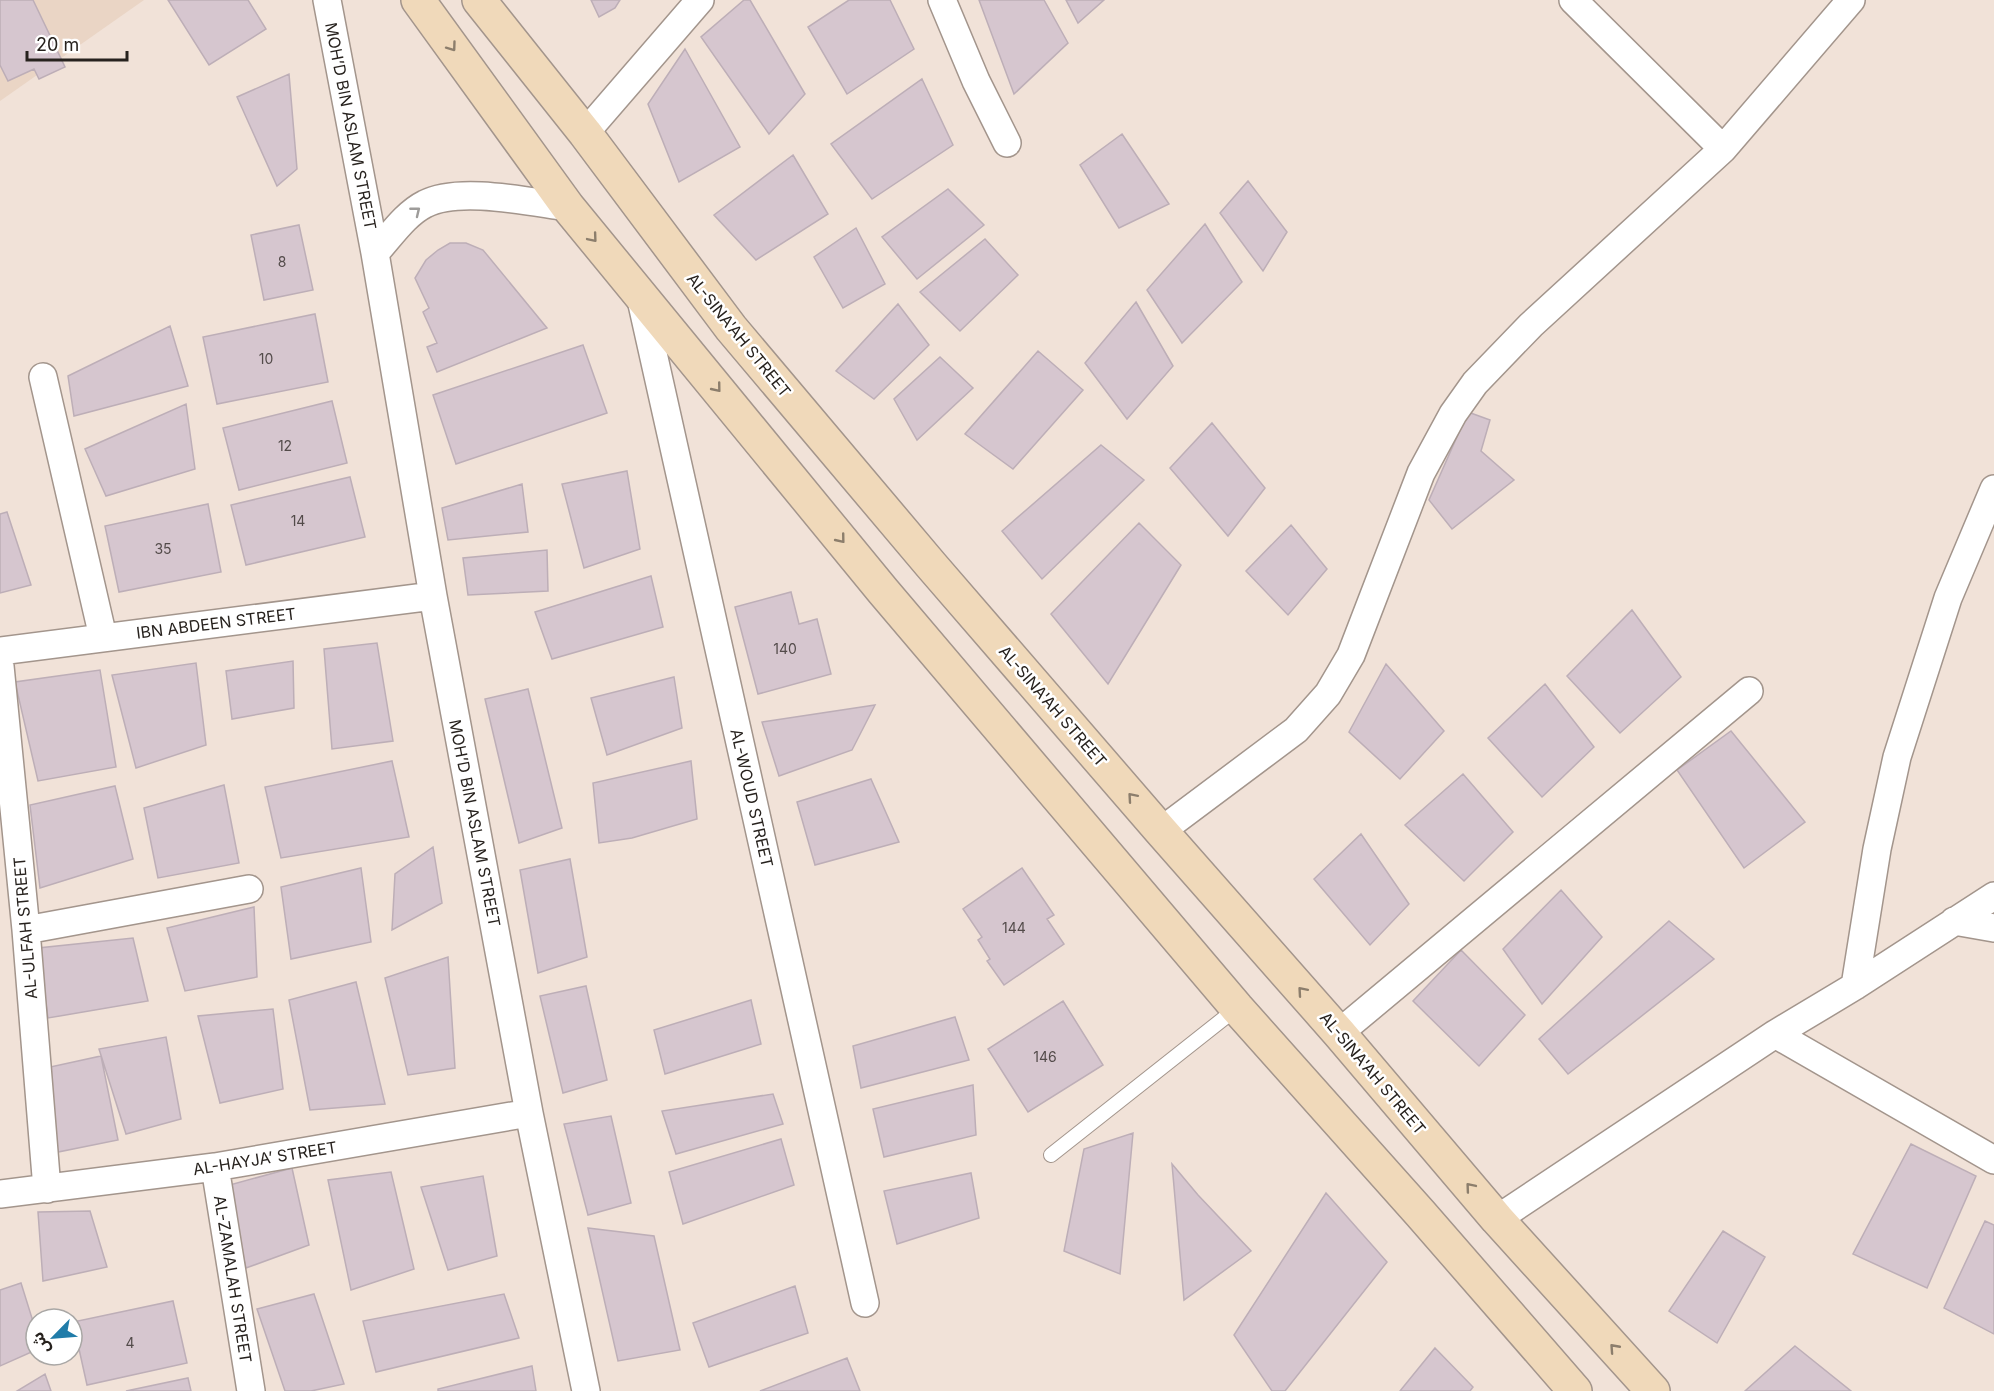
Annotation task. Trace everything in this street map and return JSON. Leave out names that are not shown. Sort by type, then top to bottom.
[{"type":"main road","points":[[418,0],[568,207],[891,600],[1238,1008],[1575,1391]]},
{"type":"main road","name":"AL-SINA'AH STREET","points":[[479,0],[585,133],[730,328],[931,565],[1339,1033],[1497,1219],[1653,1391]]},
{"type":"street","name":"MOH’D BIN ASLAM STREET","points":[[327,0],[375,253],[433,596],[529,1113],[586,1391]]},
{"type":"street","points":[[585,133],[700,0]]},
{"type":"street","points":[[942,0],[976,81],[1007,143]]},
{"type":"street","points":[[1573,0],[1722,149]]},
{"type":"street","points":[[1161,831],[1296,730],[1328,694],[1351,655],[1421,473],[1453,414],[1474,383],[1531,325],[1722,149],[1851,0]]},
{"type":"street","name":"MOH’D BIN ASLAM STREET","points":[[375,253],[409,216],[424,204],[444,197],[463,195],[501,198],[568,207]]},
{"type":"street","name":"AL-WOUD STREET","points":[[640,294],[865,1303]]},
{"type":"street","points":[[43,377],[103,637]]},
{"type":"street","points":[[1855,986],[1877,849],[1897,757],[1947,598],[1994,489]]},
{"type":"street","name":"IBN ABDEEN STREET","points":[[0,651],[433,596]]},
{"type":"street","name":"AL-ULFAH STREET","points":[[0,666],[26,930],[46,1189]]},
{"type":"street","points":[[1339,1033],[1749,691]]},
{"type":"street","points":[[26,930],[249,889]]},
{"type":"street","points":[[1497,1219],[1775,1034],[1855,986],[1994,896]]},
{"type":"street","points":[[1954,921],[1994,928]]},
{"type":"street","points":[[1775,1034],[1994,1160]]},
{"type":"street","name":"AL-HAYJA’ STREET","points":[[0,1194],[215,1167],[529,1113]]},
{"type":"street","name":"AL-ZAMALAH STREET","points":[[215,1167],[250,1391]]},
{"type":"lane","points":[[1051,1155],[1238,1008]]},
{"type":"shaded area","points":[[0,0],[144,0],[0,101]]},
{"type":"building","points":[[0,0],[33,0],[65,67],[39,79],[34,69],[8,81],[0,65]]},
{"type":"building","points":[[168,0],[248,0],[266,29],[209,65]]},
{"type":"building","points":[[591,0],[620,0],[615,8],[599,17]]},
{"type":"building","points":[[744,0],[750,0],[805,94],[769,134],[701,37]]},
{"type":"building","points":[[849,0],[890,0],[914,49],[847,94],[808,27]]},
{"type":"building","points":[[979,0],[1044,0],[1068,43],[1014,94]]},
{"type":"building","points":[[1066,0],[1104,0],[1078,23]]},
{"type":"building","points":[[685,49],[740,147],[679,182],[648,104]]},
{"type":"building","points":[[289,74],[297,169],[277,186],[237,97]]},
{"type":"building","points":[[922,79],[953,145],[872,199],[831,144]]},
{"type":"building","points":[[1122,134],[1169,204],[1119,228],[1080,165]]},
{"type":"building","points":[[793,155],[828,214],[756,260],[714,215]]},
{"type":"building","points":[[1248,181],[1287,232],[1263,271],[1220,213]]},
{"type":"building","points":[[948,189],[984,225],[917,279],[882,237]]},
{"type":"building","points":[[1205,224],[1242,282],[1182,343],[1147,290]]},
{"type":"building","points":[[299,225],[313,290],[264,300],[251,235]]},
{"type":"building","points":[[856,228],[885,284],[843,308],[814,257]]},
{"type":"building","points":[[985,239],[1018,275],[960,331],[920,292]]},
{"type":"building","points":[[450,243],[466,243],[483,250],[547,328],[437,372],[427,347],[437,343],[423,312],[429,308],[415,278],[426,260]]},
{"type":"building","points":[[1136,302],[1173,366],[1127,419],[1085,363]]},
{"type":"building","points":[[898,304],[929,345],[874,399],[836,371]]},
{"type":"building","points":[[315,314],[328,382],[217,404],[203,337]]},
{"type":"building","points":[[170,326],[188,386],[74,416],[68,376]]},
{"type":"building","points":[[583,345],[607,413],[456,464],[433,395]]},
{"type":"building","points":[[1038,351],[1083,390],[1013,469],[965,434]]},
{"type":"building","points":[[940,357],[973,388],[917,440],[894,399]]},
{"type":"building","points":[[332,401],[347,463],[239,490],[223,428]]},
{"type":"building","points":[[186,404],[195,469],[106,496],[85,449]]},
{"type":"building","points":[[1468,412],[1490,420],[1481,451],[1514,480],[1452,529],[1429,500]]},
{"type":"building","points":[[1212,423],[1265,488],[1228,536],[1170,468]]},
{"type":"building","points":[[1101,445],[1144,480],[1042,579],[1002,531]]},
{"type":"building","points":[[627,471],[640,549],[584,568],[562,484]]},
{"type":"building","points":[[350,477],[365,537],[246,565],[231,505]]},
{"type":"building","points":[[522,484],[528,532],[448,540],[442,508]]},
{"type":"building","points":[[208,504],[221,572],[119,592],[105,526]]},
{"type":"building","points":[[7,512],[31,585],[0,593],[0,514]]},
{"type":"building","points":[[1139,523],[1181,565],[1108,684],[1051,614]]},
{"type":"building","points":[[1291,525],[1327,569],[1288,615],[1246,571]]},
{"type":"building","points":[[547,550],[548,591],[468,595],[463,558]]},
{"type":"building","points":[[651,576],[663,627],[552,659],[535,612]]},
{"type":"building","points":[[791,592],[799,624],[817,619],[831,674],[758,694],[735,607]]},
{"type":"building","points":[[1632,610],[1681,677],[1620,733],[1567,676]]},
{"type":"building","points":[[377,643],[393,741],[332,749],[324,649]]},
{"type":"building","points":[[293,661],[294,708],[232,719],[226,671]]},
{"type":"building","points":[[196,663],[206,745],[136,768],[112,675]]},
{"type":"building","points":[[1386,664],[1444,731],[1400,779],[1349,732]]},
{"type":"building","points":[[100,670],[116,767],[38,781],[15,682]]},
{"type":"building","points":[[674,677],[682,728],[607,755],[591,698]]},
{"type":"building","points":[[1545,684],[1594,747],[1542,797],[1488,738]]},
{"type":"building","points":[[528,689],[562,828],[519,843],[485,699]]},
{"type":"building","points":[[875,705],[852,750],[779,776],[762,722]]},
{"type":"building","points":[[1731,731],[1805,822],[1744,868],[1677,770]]},
{"type":"building","points":[[392,761],[409,837],[281,858],[265,787]]},
{"type":"building","points":[[691,761],[697,819],[632,838],[599,843],[593,783]]},
{"type":"building","points":[[1463,774],[1513,832],[1464,881],[1405,825]]},
{"type":"building","points":[[871,779],[899,842],[815,865],[797,802]]},
{"type":"building","points":[[224,785],[239,863],[158,878],[144,808]]},
{"type":"building","points":[[115,786],[133,859],[40,888],[30,805]]},
{"type":"building","points":[[1361,834],[1409,904],[1370,945],[1314,879]]},
{"type":"building","points":[[433,847],[442,903],[392,930],[395,874]]},
{"type":"building","points":[[570,859],[587,957],[538,973],[520,870]]},
{"type":"building","points":[[361,868],[371,942],[291,959],[281,887]]},
{"type":"building","points":[[1022,868],[1054,915],[1047,919],[1064,944],[1004,985],[987,961],[990,959],[978,940],[982,937],[963,909]]},
{"type":"building","points":[[1561,890],[1602,937],[1542,1004],[1503,949]]},
{"type":"building","points":[[254,907],[257,977],[185,991],[167,928]]},
{"type":"building","points":[[1669,921],[1714,959],[1568,1074],[1539,1039]]},
{"type":"building","points":[[133,938],[148,1001],[48,1018],[38,948]]},
{"type":"building","points":[[1461,950],[1525,1015],[1479,1066],[1413,1001]]},
{"type":"building","points":[[448,957],[455,1068],[408,1075],[385,978]]},
{"type":"building","points":[[356,982],[385,1104],[310,1110],[289,1000]]},
{"type":"building","points":[[586,986],[607,1080],[563,1093],[540,996]]},
{"type":"building","points":[[751,1000],[761,1044],[665,1074],[654,1030]]},
{"type":"building","points":[[1063,1001],[1103,1065],[1028,1112],[988,1049]]},
{"type":"building","points":[[273,1009],[283,1089],[220,1103],[198,1016]]},
{"type":"building","points":[[955,1017],[969,1060],[861,1088],[853,1046]]},
{"type":"building","points":[[166,1037],[181,1119],[126,1134],[99,1049]]},
{"type":"building","points":[[101,1056],[118,1140],[58,1152],[41,1069]]},
{"type":"building","points":[[973,1085],[976,1135],[884,1157],[873,1109]]},
{"type":"building","points":[[773,1094],[783,1124],[676,1154],[662,1111]]},
{"type":"building","points":[[611,1116],[631,1203],[588,1215],[564,1124]]},
{"type":"building","points":[[1133,1133],[1120,1274],[1064,1251],[1084,1149]]},
{"type":"building","points":[[781,1139],[794,1185],[683,1224],[669,1172]]},
{"type":"building","points":[[1911,1144],[1976,1176],[1927,1288],[1853,1254]]},
{"type":"building","points":[[1172,1164],[1251,1251],[1184,1300]]},
{"type":"building","points":[[292,1168],[309,1245],[246,1268],[226,1186]]},
{"type":"building","points":[[391,1172],[414,1269],[351,1290],[328,1180]]},
{"type":"building","points":[[971,1173],[979,1218],[897,1244],[884,1191]]},
{"type":"building","points":[[483,1176],[497,1256],[448,1270],[421,1187]]},
{"type":"building","points":[[1326,1193],[1387,1262],[1285,1391],[1272,1391],[1234,1335]]},
{"type":"building","points":[[90,1211],[107,1267],[43,1281],[38,1212]]},
{"type":"building","points":[[1985,1221],[1994,1225],[1994,1334],[1944,1308]]},
{"type":"building","points":[[588,1228],[654,1236],[680,1350],[618,1361]]},
{"type":"building","points":[[1723,1231],[1765,1257],[1717,1343],[1669,1311]]},
{"type":"building","points":[[21,1283],[28,1307],[24,1307],[24,1355],[0,1366],[0,1290]]},
{"type":"building","points":[[795,1286],[808,1333],[709,1367],[693,1323]]},
{"type":"building","points":[[314,1294],[344,1384],[311,1391],[285,1391],[257,1309]]},
{"type":"building","points":[[504,1294],[519,1338],[376,1372],[363,1321]]},
{"type":"building","points":[[173,1301],[187,1363],[87,1385],[83,1367],[84,1320]]},
{"type":"building","points":[[1795,1346],[1851,1391],[1745,1391]]},
{"type":"building","points":[[1435,1348],[1473,1387],[1470,1391],[1400,1391]]},
{"type":"building","points":[[847,1358],[860,1391],[760,1391]]},
{"type":"building","points":[[532,1366],[536,1391],[438,1391],[438,1389]]},
{"type":"building","points":[[45,1374],[51,1391],[17,1391]]},
{"type":"building","points":[[188,1378],[191,1391],[126,1391]]}]
